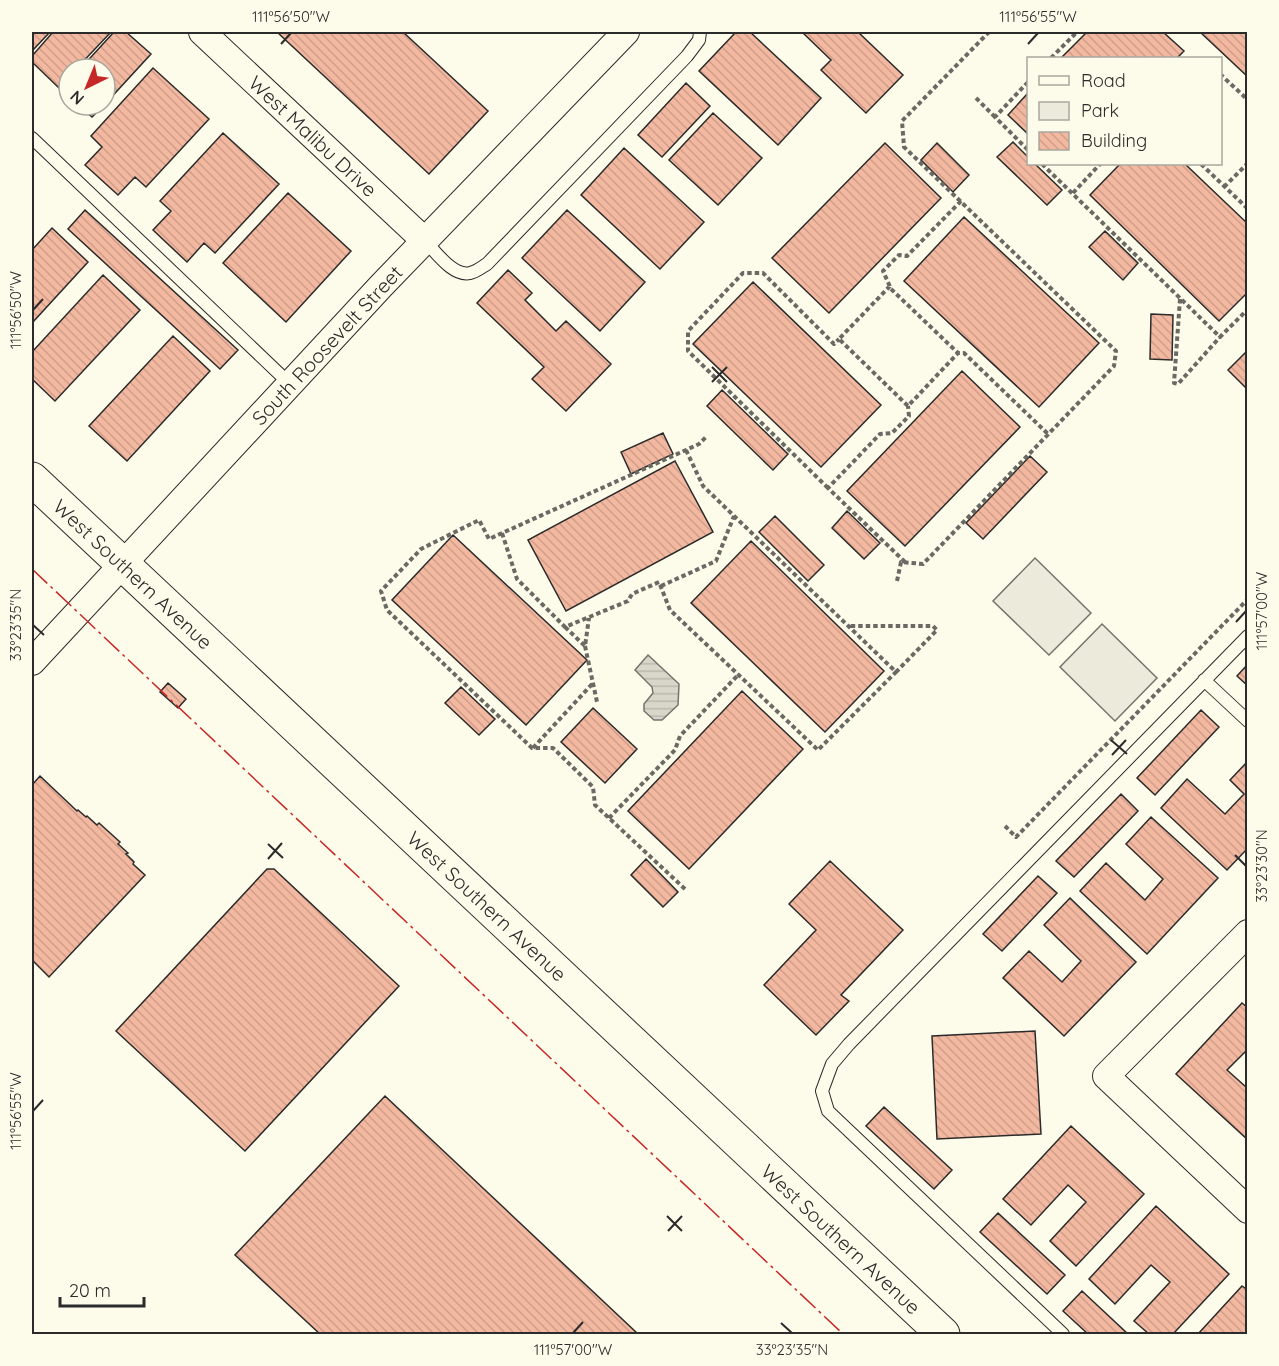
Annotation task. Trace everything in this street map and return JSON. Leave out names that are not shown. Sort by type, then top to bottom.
[{"type":"main road","name":"West Southern Avenue","points":[[32,479],[943,1335]]},
{"type":"street","name":"West Malibu Drive","points":[[202,32],[425,241]]},
{"type":"street","name":"South Roosevelt Street","points":[[32,662],[290,384],[626,32]]},
{"type":"street","points":[[1248,933],[1106,1077],[1248,1210]]},
{"type":"lane","points":[[425,241],[450,266],[462,274],[473,273],[487,264],[687,56],[699,40],[700,32]]},
{"type":"lane","points":[[32,138],[290,384]]},
{"type":"lane","points":[[1063,1335],[828,1111],[822,1091],[832,1064],[849,1044],[1248,636]]},
{"type":"lane","points":[[1204,680],[1248,721]]},
{"type":"path","points":[[897,581],[901,562],[923,564],[1114,366],[1116,351],[904,147],[902,122],[989,32]]},
{"type":"path","points":[[1052,57],[1077,32]]},
{"type":"path","points":[[1222,75],[1248,100]]},
{"type":"path","points":[[995,117],[1027,84]]},
{"type":"path","points":[[976,98],[1027,148]]},
{"type":"path","points":[[1224,187],[1248,163]]},
{"type":"path","points":[[1043,165],[1220,338]]},
{"type":"path","points":[[1072,193],[1099,165]]},
{"type":"path","points":[[1202,165],[1248,209]]},
{"type":"path","points":[[961,201],[907,256],[899,255],[884,271],[890,286],[958,353],[964,353],[1048,434]]},
{"type":"path","points":[[890,286],[834,344],[763,273],[743,273],[688,330],[688,351],[906,562]]},
{"type":"path","points":[[1180,298],[1174,383],[1178,384],[1248,309]]},
{"type":"path","points":[[828,488],[880,434],[892,433],[909,416],[908,406],[839,339]]},
{"type":"path","points":[[908,406],[958,353]]},
{"type":"path","points":[[685,889],[595,805],[593,787],[553,748],[532,748],[387,610],[381,591],[421,549],[479,520],[489,539],[699,444],[707,436]]},
{"type":"path","points":[[686,450],[704,486],[896,672]]},
{"type":"path","points":[[661,586],[716,561],[734,516]]},
{"type":"path","points":[[502,533],[517,579],[585,646]]},
{"type":"path","points":[[565,627],[628,601],[632,594],[659,582],[670,610],[818,750],[937,630],[933,626],[848,626]]},
{"type":"path","points":[[1005,826],[1016,837],[1248,599]]},
{"type":"path","points":[[589,617],[585,646],[597,702]]},
{"type":"path","points":[[609,818],[675,750],[680,736],[738,675]]},
{"type":"path","points":[[532,748],[593,683]]},
{"type":"green space","points":[[1035,558],[1091,613],[1049,655],[993,601]]},
{"type":"green space","points":[[1102,624],[1157,678],[1115,721],[1060,667]]},
{"type":"shaded area","points":[[648,655],[679,684],[678,705],[662,720],[654,720],[644,711],[644,704],[653,693],[652,687],[635,670]]},
{"type":"building","points":[[32,32],[50,32],[32,51]]},
{"type":"building","points":[[53,32],[111,32],[87,57],[57,57],[57,86],[32,62],[32,56]]},
{"type":"building","points":[[114,32],[126,32],[151,54],[117,91],[117,57],[91,57]]},
{"type":"building","points":[[277,32],[403,32],[488,111],[429,174]]},
{"type":"building","points":[[736,32],[750,32],[821,98],[778,145],[699,71]]},
{"type":"building","points":[[802,32],[858,32],[903,75],[866,113],[821,70],[831,60]]},
{"type":"building","points":[[1087,32],[1163,32],[1184,51],[1178,57],[1062,57]]},
{"type":"building","points":[[1200,32],[1248,32],[1248,77]]},
{"type":"building","points":[[153,68],[209,119],[146,187],[135,177],[118,195],[85,165],[102,147],[91,136],[108,117],[117,117],[117,107]]},
{"type":"building","points":[[686,83],[710,106],[662,157],[638,135]]},
{"type":"building","points":[[1027,94],[1027,133],[1008,115]]},
{"type":"building","points":[[713,113],[762,158],[718,205],[669,160]]},
{"type":"building","points":[[223,133],[279,184],[215,253],[204,243],[187,262],[153,230],[171,211],[160,201]]},
{"type":"building","points":[[1013,142],[1027,156],[1027,165],[1036,165],[1062,190],[1047,205],[997,157]]},
{"type":"building","points":[[885,143],[941,198],[829,313],[772,258]]},
{"type":"building","points":[[937,143],[969,175],[953,192],[921,160]]},
{"type":"building","points":[[624,148],[704,222],[660,269],[581,195]]},
{"type":"building","points":[[1119,165],[1186,165],[1248,224],[1248,292],[1219,321],[1090,195]]},
{"type":"building","points":[[288,193],[351,251],[286,322],[223,263]]},
{"type":"building","points":[[85,210],[238,350],[220,369],[68,229]]},
{"type":"building","points":[[567,210],[645,282],[600,331],[522,258]]},
{"type":"building","points":[[964,217],[1099,343],[1039,407],[904,281]]},
{"type":"building","points":[[52,228],[88,262],[32,323],[32,250]]},
{"type":"building","points":[[1105,231],[1138,263],[1123,280],[1089,247]]},
{"type":"building","points":[[508,270],[532,293],[525,300],[556,331],[566,321],[611,364],[566,411],[532,379],[544,367],[477,303]]},
{"type":"building","points":[[103,275],[140,310],[55,401],[32,379],[32,352]]},
{"type":"building","points":[[753,282],[881,405],[821,467],[693,344]]},
{"type":"building","points":[[1151,314],[1173,315],[1172,360],[1150,359]]},
{"type":"building","points":[[173,336],[210,371],[127,461],[89,426]]},
{"type":"building","points":[[1248,350],[1248,390],[1228,370]]},
{"type":"building","points":[[962,371],[1020,427],[905,546],[847,491]]},
{"type":"building","points":[[722,390],[788,454],[773,470],[707,406]]},
{"type":"building","points":[[663,433],[673,454],[631,474],[621,452]]},
{"type":"building","points":[[1030,456],[1047,472],[983,539],[966,523]]},
{"type":"building","points":[[675,461],[713,532],[566,611],[528,540]]},
{"type":"building","points":[[847,511],[880,543],[864,559],[832,528]]},
{"type":"building","points":[[775,516],[824,565],[808,581],[759,532]]},
{"type":"building","points":[[453,535],[587,660],[526,725],[392,600]]},
{"type":"building","points":[[751,541],[884,671],[825,732],[691,603]]},
{"type":"building","points":[[1248,664],[1248,686],[1237,676]]},
{"type":"building","points":[[168,683],[186,699],[178,708],[160,692]]},
{"type":"building","points":[[461,687],[495,719],[479,735],[445,703]]},
{"type":"building","points":[[742,691],[803,749],[689,869],[628,811]]},
{"type":"building","points":[[593,708],[637,749],[605,783],[561,742]]},
{"type":"building","points":[[1201,710],[1219,727],[1155,795],[1137,778]]},
{"type":"building","points":[[1248,761],[1248,848],[1227,870],[1161,808],[1187,779],[1225,814],[1244,794],[1230,780]]},
{"type":"building","points":[[40,776],[77,811],[97,825],[99,823],[120,842],[118,844],[128,853],[126,854],[134,862],[133,864],[145,875],[49,977],[32,960],[32,785]]},
{"type":"building","points":[[1121,794],[1138,811],[1074,877],[1056,861]]},
{"type":"building","points":[[1151,817],[1218,878],[1147,954],[1080,891],[1106,863],[1145,900],[1163,879],[1126,844]]},
{"type":"building","points":[[646,859],[678,892],[663,907],[631,875]]},
{"type":"building","points":[[830,861],[903,930],[841,995],[849,1001],[816,1035],[764,985],[816,930],[789,904]]},
{"type":"building","points":[[267,869],[274,869],[399,986],[245,1151],[116,1031]]},
{"type":"building","points":[[1038,876],[1057,893],[1002,951],[983,934]]},
{"type":"building","points":[[1070,898],[1136,962],[1064,1036],[1003,978],[1029,951],[1062,982],[1081,961],[1044,925]]},
{"type":"building","points":[[1242,1003],[1248,1008],[1248,1049],[1227,1070],[1246,1087],[1248,1085],[1248,1140],[1176,1074]]},
{"type":"building","points":[[1035,1031],[1041,1134],[937,1139],[932,1036]]},
{"type":"building","points":[[385,1096],[638,1334],[320,1334],[235,1255]]},
{"type":"building","points":[[884,1107],[952,1170],[934,1189],[866,1126]]},
{"type":"building","points":[[1071,1126],[1144,1194],[1076,1266],[1050,1241],[1086,1202],[1068,1185],[1031,1225],[1003,1199]]},
{"type":"building","points":[[1156,1206],[1229,1274],[1173,1334],[1149,1334],[1134,1321],[1170,1282],[1151,1265],[1115,1304],[1089,1279]]},
{"type":"building","points":[[998,1213],[1065,1275],[1047,1294],[980,1232]]},
{"type":"building","points":[[1242,1286],[1248,1290],[1248,1334],[1198,1334]]},
{"type":"building","points":[[1082,1291],[1128,1334],[1088,1334],[1063,1311]]},
{"type":"power","points":[[32,569],[843,1334]]}]
